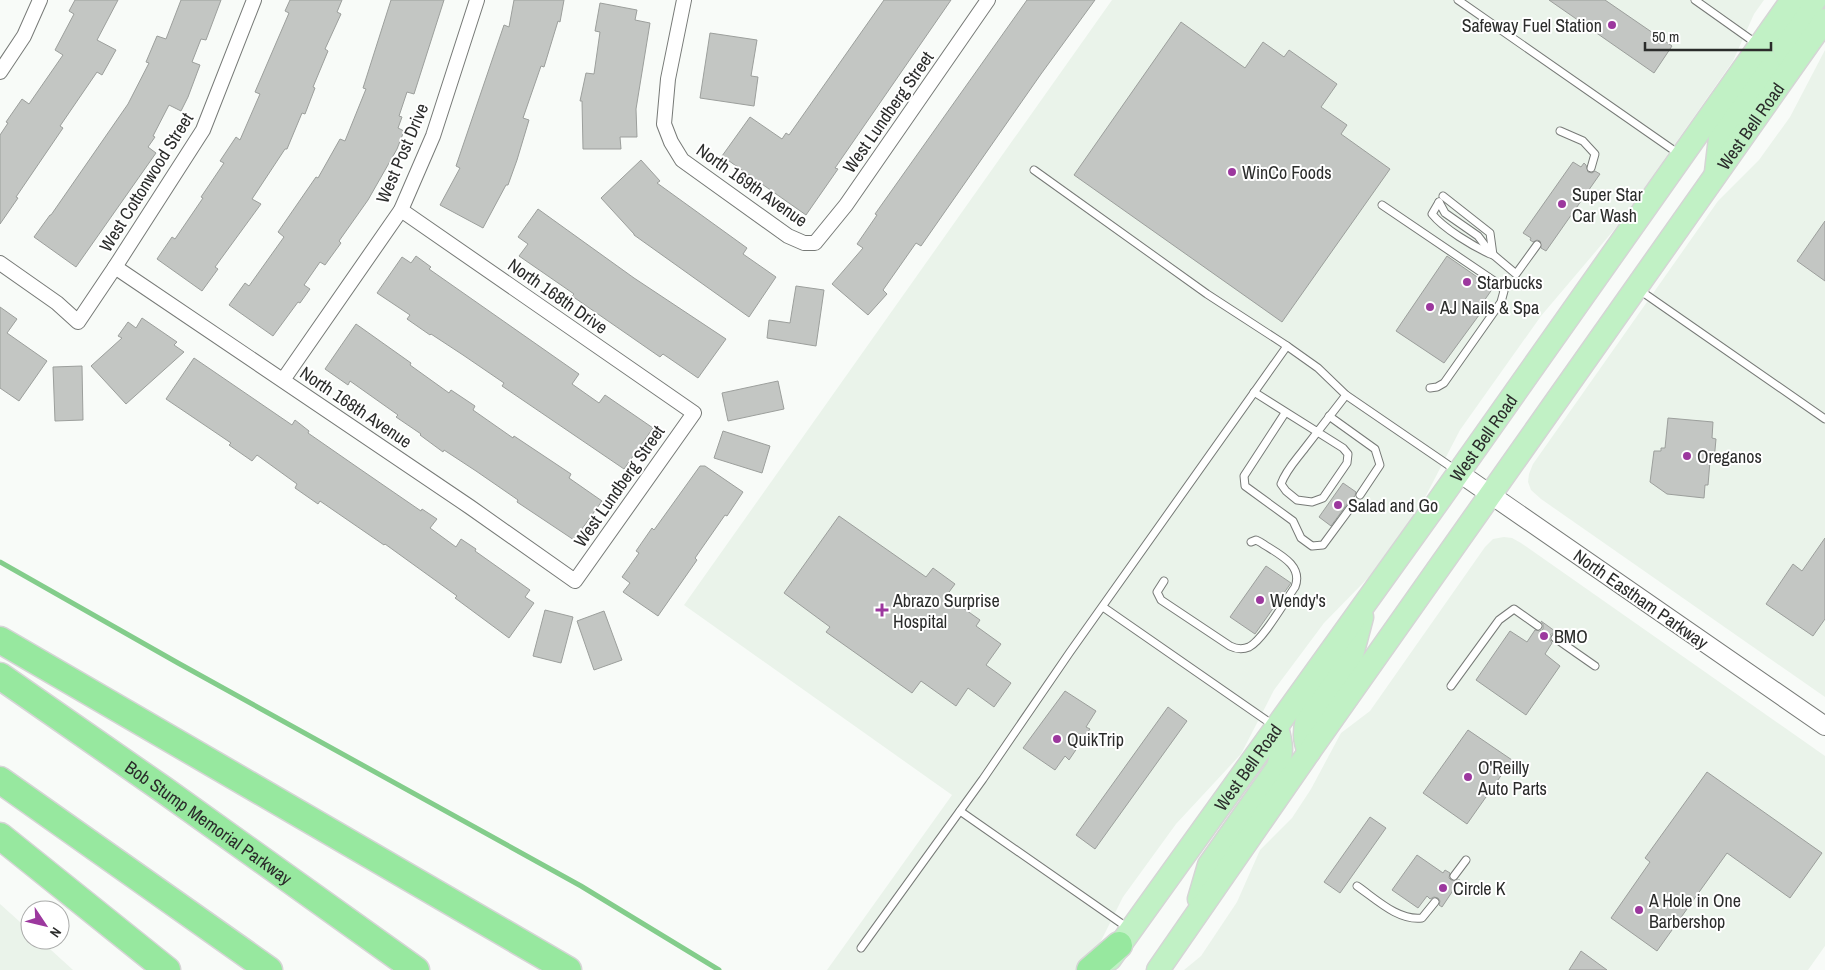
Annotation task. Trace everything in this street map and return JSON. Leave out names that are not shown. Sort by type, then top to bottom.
[{"type":"highway","points":[[0,640],[568,970]]},
{"type":"highway","name":"Bob Stump Memorial Parkway","points":[[0,676],[164,790],[416,970]]},
{"type":"highway","points":[[0,780],[269,970]]},
{"type":"highway","points":[[0,836],[167,970]]},
{"type":"highway","points":[[1090,970],[1125,937]]},
{"type":"main road","name":"West Bell Road","points":[[1102,970],[1277,727],[1792,0]]},
{"type":"main road","points":[[1790,68],[1783,45],[1815,0]]},
{"type":"main road","name":"West Bell Road","points":[[1158,970],[1309,752],[1825,20]]},
{"type":"main road","points":[[1715,175],[1720,138],[1768,68],[1759,46]]},
{"type":"main road","points":[[1309,752],[1304,732],[1307,719],[1352,655],[1367,600]]},
{"type":"main road","points":[[1192,920],[1209,865],[1278,767],[1282,753],[1277,727]]},
{"type":"street","points":[[0,72],[24,36],[40,0]]},
{"type":"street","name":"West Cottonwood Street","points":[[0,263],[57,303],[78,322],[116,267],[203,130],[254,0]]},
{"type":"street","name":"West Post Drive","points":[[283,380],[400,210],[433,136],[477,0]]},
{"type":"street","name":"North 169th Avenue","points":[[684,0],[668,79],[664,124],[671,142],[682,160],[788,236],[804,243],[815,243]]},
{"type":"street","name":"West Lundberg Street","points":[[815,243],[846,205],[988,0]]},
{"type":"street","name":"North 168th Drive","points":[[400,210],[694,413]]},
{"type":"street","name":"North 168th Avenue","points":[[116,267],[575,581]]},
{"type":"street","name":"West Lundberg Street","points":[[575,581],[694,413]]},
{"type":"street","name":"North Eastham Parkway","points":[[1458,472],[1825,726]]},
{"type":"lane","points":[[1458,0],[1682,156]]},
{"type":"lane","points":[[1695,0],[1759,46]]},
{"type":"lane","points":[[1560,132],[1583,141],[1595,154],[1591,168]]},
{"type":"lane","points":[[1034,170],[1207,294],[1318,368],[1346,395],[1458,472]]},
{"type":"lane","points":[[1441,199],[1445,213],[1478,236],[1493,255],[1516,274],[1537,245]]},
{"type":"lane","points":[[1441,199],[1432,214],[1438,221],[1476,247],[1493,255]]},
{"type":"lane","points":[[1441,199],[1490,233],[1493,255]]},
{"type":"lane","points":[[1382,205],[1500,284],[1504,291],[1502,302],[1444,383],[1430,388]]},
{"type":"lane","points":[[1636,288],[1825,419]]},
{"type":"lane","points":[[861,948],[960,811],[1287,346]]},
{"type":"lane","points":[[1254,392],[1285,413],[1317,433],[1343,448],[1348,454],[1347,463],[1324,498],[1312,502],[1298,500],[1286,491],[1281,484],[1285,475],[1317,433],[1329,416],[1346,395]]},
{"type":"lane","points":[[1285,413],[1244,476],[1245,486],[1293,521],[1301,538],[1312,546],[1323,545],[1354,503]]},
{"type":"lane","points":[[1329,416],[1375,449],[1380,465],[1360,495]]},
{"type":"lane","points":[[1164,581],[1157,592],[1161,600],[1230,646],[1236,649],[1249,647],[1258,639],[1295,587],[1298,578],[1292,565],[1260,542],[1256,540],[1251,542]]},
{"type":"lane","points":[[1103,607],[1277,727]]},
{"type":"lane","points":[[1451,686],[1499,620],[1514,610],[1538,626]]},
{"type":"lane","points":[[1555,638],[1594,666]]},
{"type":"lane","points":[[960,811],[1125,937]]},
{"type":"lane","points":[[1454,876],[1466,860]]},
{"type":"lane","points":[[1357,886],[1401,916],[1411,920],[1422,918],[1435,902]]},
{"type":"shaded area","points":[[1112,0],[1764,0],[1754,14],[1733,61],[1619,224],[1541,316],[1460,430],[1420,507],[1368,578],[1324,623],[1274,690],[1241,754],[1176,824],[1123,897],[1098,947],[1076,970],[827,970],[952,795],[684,605]]},
{"type":"shaded area","points":[[1825,50],[1825,697],[1541,499],[1531,490],[1528,482],[1533,464],[1718,201],[1759,160],[1790,117]]},
{"type":"shaded area","points":[[1512,538],[1521,543],[1825,756],[1825,946],[1808,970],[1184,970],[1201,956],[1237,902],[1260,850],[1292,818],[1311,789],[1341,733],[1370,711],[1485,547],[1493,539]]},
{"type":"shaded area","points":[[0,904],[20,922],[20,950],[51,950],[73,970],[0,970]]},
{"type":"building","points":[[75,0],[118,0],[97,40],[116,50],[102,75],[97,72],[60,126],[63,128],[0,224],[0,135],[8,123],[6,122],[22,99],[29,104],[63,55],[55,50],[74,14],[69,11]]},
{"type":"building","points":[[181,0],[221,0],[206,40],[201,39],[192,62],[200,65],[188,97],[181,111],[169,105],[153,136],[155,137],[148,147],[156,153],[76,267],[34,237],[128,104],[149,63],[146,62],[157,36],[166,39]]},
{"type":"building","points":[[290,0],[342,0],[337,12],[341,14],[325,49],[328,51],[313,87],[315,88],[305,114],[302,113],[287,149],[285,149],[252,199],[261,204],[215,267],[218,269],[202,291],[157,259],[172,237],[175,239],[203,198],[201,197],[224,163],[220,161],[236,137],[240,140],[260,94],[255,92],[289,13],[285,11]]},
{"type":"building","points":[[391,0],[444,0],[414,94],[407,92],[399,116],[402,117],[398,128],[404,131],[397,149],[368,200],[339,241],[341,243],[325,265],[320,262],[304,285],[310,289],[273,336],[229,305],[245,283],[249,286],[284,237],[278,232],[316,177],[318,178],[340,139],[345,141],[366,89],[363,88]]},
{"type":"building","points":[[514,0],[564,0],[560,22],[558,21],[544,67],[541,66],[523,118],[529,120],[517,160],[508,185],[506,185],[483,228],[440,205],[460,168],[456,166],[504,25],[509,27]]},
{"type":"building","points":[[884,0],[951,0],[835,168],[838,169],[806,215],[722,156],[750,117],[782,139],[786,133],[789,135]]},
{"type":"building","points":[[1027,0],[1095,0],[921,246],[916,243],[883,290],[887,294],[868,315],[832,284],[863,248],[857,244],[877,215],[875,214]]},
{"type":"building","name":"Safeway Fuel Station","points":[[1549,0],[1605,0],[1672,46],[1654,73]]},
{"type":"building","points":[[600,3],[637,10],[635,20],[650,23],[636,109],[637,137],[620,137],[621,149],[583,149],[582,101],[580,101],[586,73],[594,74],[600,32],[595,31]]},
{"type":"building","name":"WinCo Foods","points":[[1181,22],[1245,68],[1263,42],[1284,57],[1289,50],[1337,84],[1321,107],[1347,125],[1341,134],[1390,169],[1282,322],[1074,175]]},
{"type":"building","points":[[710,33],[757,40],[751,76],[758,77],[754,106],[700,98]]},
{"type":"building","points":[[641,160],[660,181],[657,183],[747,248],[743,254],[776,277],[749,317],[634,235],[601,198]]},
{"type":"building","name":"Super Star Car Wash","points":[[1573,162],[1581,167],[1584,163],[1588,172],[1592,173],[1595,171],[1600,174],[1546,251],[1541,248],[1540,241],[1533,242],[1530,240],[1531,238],[1523,233]]},
{"type":"building","points":[[538,209],[634,278],[726,339],[698,378],[663,354],[660,357],[572,296],[574,294],[519,256],[528,244],[518,237]]},
{"type":"building","points":[[1825,221],[1825,281],[1797,261]]},
{"type":"building","points":[[416,256],[431,267],[429,269],[579,374],[572,384],[599,403],[605,395],[653,428],[624,469],[502,386],[504,383],[407,319],[410,315],[377,293],[402,257],[411,263]]},
{"type":"building","points":[[1447,256],[1493,288],[1479,308],[1482,311],[1444,363],[1396,331]]},
{"type":"building","points":[[796,286],[824,290],[816,346],[767,338],[769,320],[790,323]]},
{"type":"building","points":[[0,307],[17,319],[7,333],[47,361],[19,401],[0,388]]},
{"type":"building","points":[[142,318],[177,342],[174,345],[184,352],[126,404],[91,366],[122,338],[118,336],[128,322],[136,328]]},
{"type":"building","points":[[356,324],[449,393],[451,390],[475,406],[473,410],[513,438],[514,436],[571,474],[569,478],[602,501],[574,540],[517,502],[518,500],[476,471],[444,450],[443,452],[396,417],[398,415],[350,381],[348,385],[325,369]]},
{"type":"building","points":[[194,358],[292,425],[295,420],[309,431],[308,433],[421,511],[422,509],[437,519],[430,528],[456,547],[461,539],[530,590],[525,597],[534,603],[509,638],[455,598],[457,596],[385,544],[320,501],[318,504],[295,488],[297,484],[257,455],[252,461],[229,445],[231,443],[166,399]]},
{"type":"building","points":[[82,366],[83,420],[55,421],[53,367]]},
{"type":"building","points":[[778,381],[784,409],[728,421],[722,393]]},
{"type":"building","name":"Oreganos","points":[[1668,418],[1713,422],[1712,438],[1716,439],[1714,461],[1710,461],[1708,485],[1705,485],[1704,498],[1667,494],[1650,482],[1654,451],[1661,451],[1661,448],[1665,448]]},
{"type":"building","points":[[723,431],[770,446],[762,473],[714,458]]},
{"type":"building","points":[[700,466],[705,466],[743,492],[695,558],[697,560],[658,616],[623,592],[630,583],[622,577],[639,553],[636,551],[652,528],[654,530]]},
{"type":"building","name":"Salad and Go","points":[[1343,483],[1356,492],[1355,496],[1331,526],[1319,517]]},
{"type":"building","name":"Abrazo Surprise Hospital","points":[[839,516],[926,577],[933,568],[955,584],[946,596],[980,620],[976,626],[1001,644],[986,665],[1011,683],[994,707],[968,688],[956,706],[921,681],[912,693],[826,632],[830,627],[784,593]]},
{"type":"building","points":[[1825,538],[1825,619],[1813,636],[1766,604],[1793,564],[1802,571]]},
{"type":"building","name":"Wendy's","points":[[1266,566],[1291,583],[1255,634],[1230,617]]},
{"type":"building","points":[[545,610],[573,617],[561,663],[533,656]]},
{"type":"building","points":[[604,611],[622,660],[594,670],[577,621]]},
{"type":"building","name":"BMO","points":[[1541,621],[1559,634],[1553,633],[1550,635],[1552,643],[1545,654],[1560,666],[1526,715],[1476,680],[1510,631],[1527,642],[1535,630],[1540,631],[1543,629]]},
{"type":"building","name":"QuikTrip","points":[[1065,691],[1096,711],[1086,727],[1090,729],[1069,760],[1065,756],[1055,770],[1023,748]]},
{"type":"building","name":"QuikTrip","points":[[1168,707],[1187,721],[1095,849],[1076,835]]},
{"type":"building","name":"O'Reilly Auto Parts","points":[[1468,730],[1512,760],[1467,824],[1423,793]]},
{"type":"building","points":[[1707,772],[1822,853],[1790,898],[1727,853],[1657,951],[1611,918],[1650,862],[1645,858]]},
{"type":"building","points":[[1370,817],[1386,828],[1340,893],[1324,882]]},
{"type":"building","name":"Circle K","points":[[1417,855],[1443,873],[1445,870],[1450,873],[1449,878],[1451,880],[1460,880],[1442,907],[1439,905],[1440,901],[1438,898],[1430,899],[1427,896],[1418,908],[1392,890]]},
{"type":"building","points":[[1581,951],[1607,970],[1569,970]]},
{"type":"waterway","points":[[0,562],[178,663],[581,886],[719,970]]},
{"type":"place","name":"Safeway Fuel Station","points":[[1612,25]]},
{"type":"place","name":"WinCo Foods","points":[[1232,172]]},
{"type":"place","name":"Super Star Car Wash","points":[[1562,204]]},
{"type":"place","name":"Starbucks","points":[[1467,282]]},
{"type":"place","name":"AJ Nails & Spa","points":[[1430,307]]},
{"type":"place","name":"Oreganos","points":[[1687,456]]},
{"type":"place","name":"Salad and Go","points":[[1338,505]]},
{"type":"place","name":"Wendy's","points":[[1260,600]]},
{"type":"place","name":"Abrazo Surprise Hospital","points":[[882,610]]},
{"type":"place","name":"BMO","points":[[1544,636]]},
{"type":"place","name":"QuikTrip","points":[[1057,739]]},
{"type":"place","name":"O'Reilly Auto Parts","points":[[1468,777]]},
{"type":"place","name":"Circle K","points":[[1443,888]]},
{"type":"place","name":"A Hole in One Barbershop","points":[[1639,910]]}]
